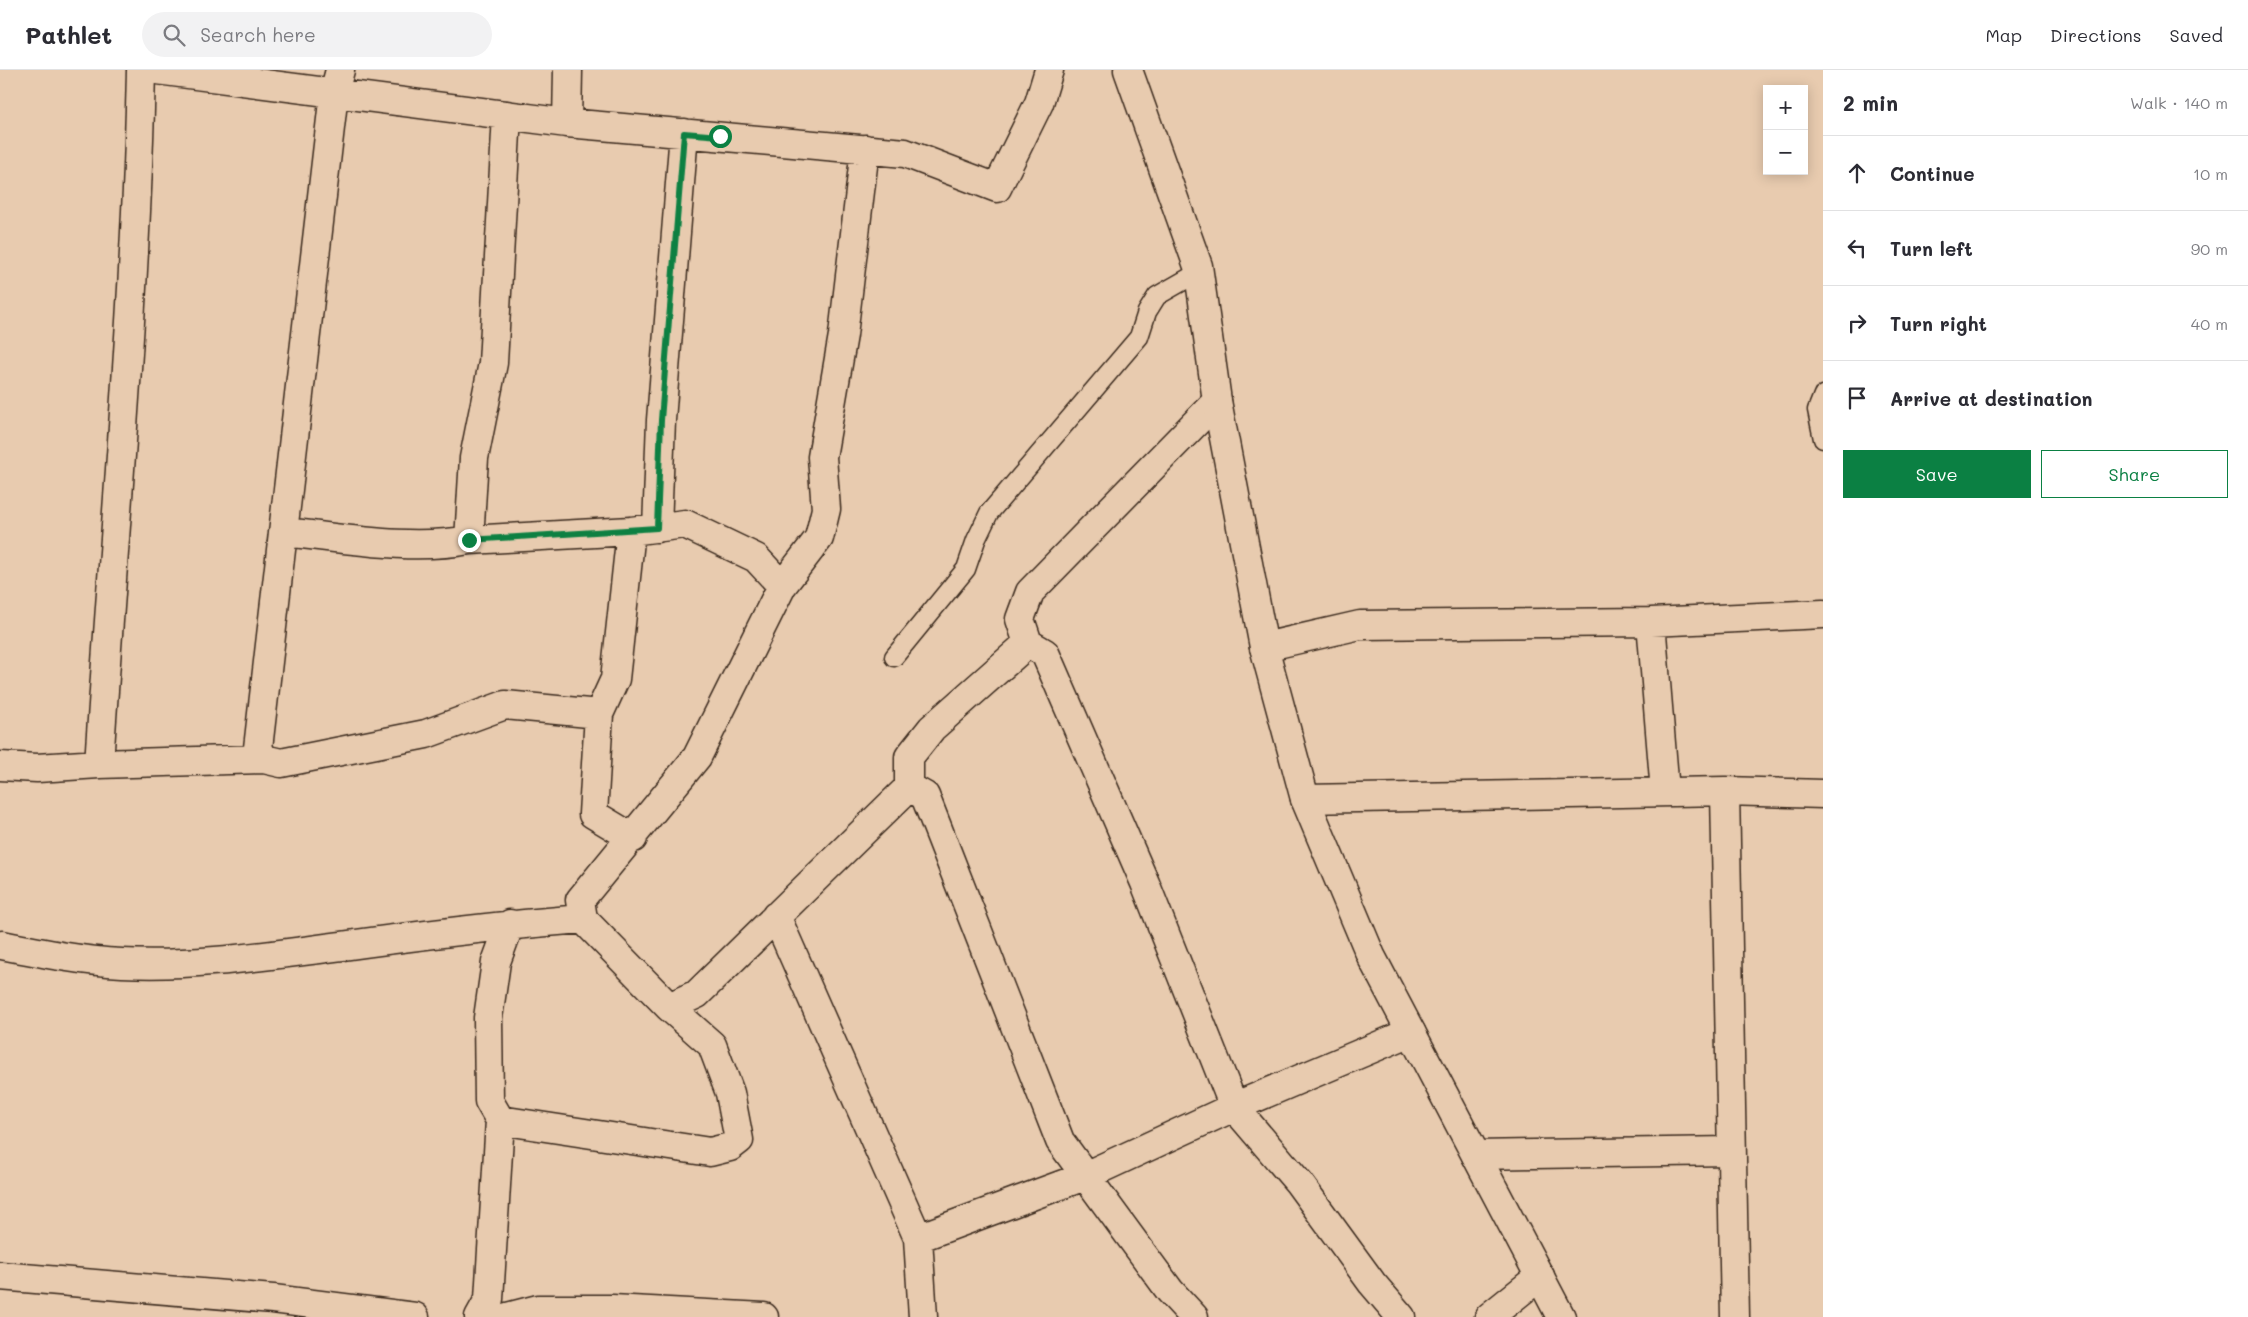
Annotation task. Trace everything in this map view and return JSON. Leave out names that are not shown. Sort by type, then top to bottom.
[{"type":"street","points":[[99,764],[128,353],[139,143],[140,70]]},
{"type":"street","points":[[157,70],[337,82],[507,115],[567,123],[905,153],[997,188],[1039,103],[1049,70]]},
{"type":"street","points":[[567,123],[568,70]]},
{"type":"street","points":[[1128,70],[1199,272],[1217,401],[1264,647],[1305,799],[1371,956],[1561,1317]]},
{"type":"street","points":[[264,759],[258,748],[337,82]]},
{"type":"street","points":[[469,540],[474,458],[493,363],[507,115]]},
{"type":"street","points":[[633,838],[593,814],[599,714],[615,679],[644,529],[661,420],[684,133]]},
{"type":"street","points":[[500,1120],[710,1152],[730,1147],[739,1140],[730,1093],[712,1045],[669,1007],[583,919],[580,900],[697,758],[782,586],[818,538],[826,510],[822,456],[842,335],[865,149]]},
{"type":"street","points":[[1217,401],[1030,592],[1020,619],[1028,643],[1045,653],[1145,883],[1234,1107],[1299,1183],[1372,1283],[1401,1317]]},
{"type":"street","points":[[283,532],[382,542],[435,544],[469,540],[644,529],[685,524],[756,558],[782,586]]},
{"type":"street","points":[[1264,647],[1360,626],[1651,622],[1823,614]]},
{"type":"street","points":[[1651,622],[1664,792]]},
{"type":"street","points":[[669,1007],[697,994],[910,787],[909,757],[932,728],[1028,643]]},
{"type":"street","points":[[0,766],[38,768],[99,764],[264,759],[281,763],[426,734],[505,705],[599,714]]},
{"type":"street","points":[[910,787],[925,796],[1060,1141],[1170,1291],[1194,1317]]},
{"type":"street","points":[[1305,799],[1725,790],[1823,794]]},
{"type":"street","points":[[1725,790],[1735,1317]]},
{"type":"street","points":[[776,916],[918,1238],[923,1317]]},
{"type":"street","points":[[2,946],[76,959],[124,963],[182,962],[263,956],[510,924],[583,919]]},
{"type":"street","points":[[479,1317],[489,1299],[500,1120],[489,1101],[488,1018],[496,962],[510,924]]},
{"type":"street","points":[[918,1238],[1085,1176],[1234,1107],[1411,1032]]},
{"type":"street","points":[[1476,1155],[1731,1151]]},
{"type":"street","points":[[0,1276],[273,1299],[415,1317]]},
{"type":"street","points":[[1489,1317],[1540,1276]]},
{"type":"street","points":[[507,1317],[538,1310],[612,1309],[764,1317]]},
{"type":"lane","points":[[894,657],[966,568],[976,540],[990,513],[1139,337],[1147,312],[1157,296],[1199,272]]},
{"type":"lane","points":[[1823,395],[1817,410],[1823,439]]},
{"type":"route","points":[[469,540],[657,528],[661,420],[684,133],[720,136]]}]
